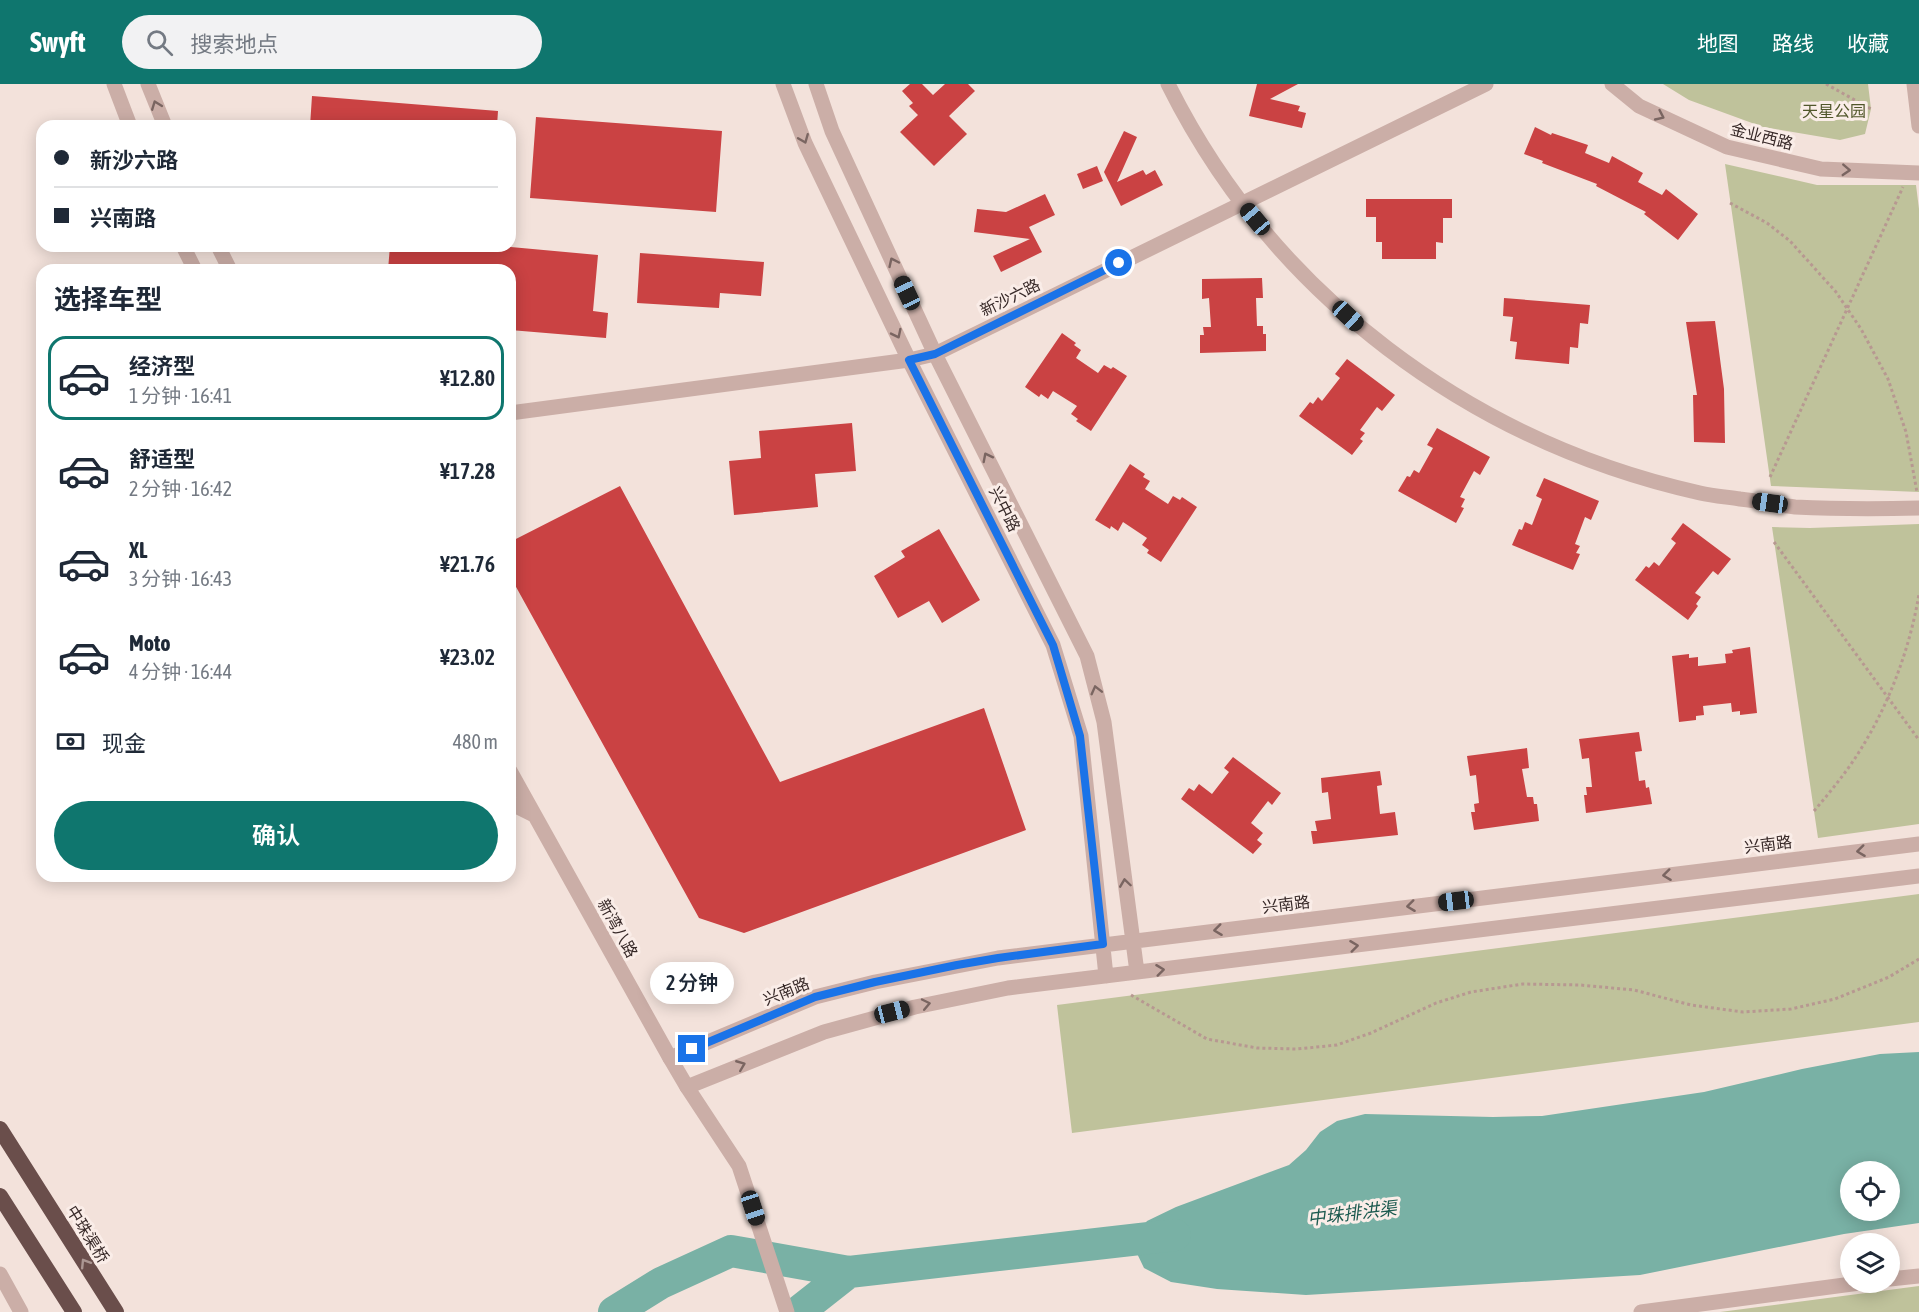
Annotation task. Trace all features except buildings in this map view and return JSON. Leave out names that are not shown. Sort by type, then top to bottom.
[{"type":"highway","name":"中珠渠桥","points":[[0,1130],[116,1312]]},
{"type":"highway","points":[[0,1196],[74,1312]]},
{"type":"street","points":[[114,84],[128,120]]},
{"type":"street","points":[[148,84],[163,120]]},
{"type":"street","name":"兴中路","points":[[783,84],[805,143],[909,360],[1053,645],[1080,736],[1106,976]]},
{"type":"street","name":"兴中路","points":[[816,84],[832,131],[935,354],[1087,656],[1104,722],[1137,972]]},
{"type":"street","points":[[1168,84],[1201,146],[1241,203],[1296,268],[1365,332],[1441,387],[1523,433],[1610,468],[1700,493],[1793,507],[1887,509],[1918,500]]},
{"type":"street","name":"新沙六路","points":[[516,412],[909,360],[935,354],[1486,84]]},
{"type":"street","name":"金业西路","points":[[1612,84],[1639,106],[1727,147],[1821,169],[1919,173]]},
{"type":"street","points":[[1914,84],[1919,126]]},
{"type":"street","name":"新湾八路","points":[[516,782],[670,1058],[739,1166],[787,1312]]},
{"type":"street","points":[[516,805],[535,815]]},
{"type":"street","name":"兴南路","points":[[670,1058],[815,997],[957,965],[1133,940],[1919,844]]},
{"type":"street","points":[[687,1086],[824,1032],[870,1018],[985,992],[1057,981],[1919,876]]},
{"type":"street","points":[[0,1274],[21,1312]]},
{"type":"street","points":[[1900,1279],[1919,1276]]},
{"type":"street","points":[[1641,1312],[1840,1286]]},
{"type":"path","points":[[1826,84],[1871,109]]},
{"type":"path","points":[[1770,477],[1904,185]]},
{"type":"path","points":[[1730,202],[1767,223],[1790,242],[1814,267],[1847,308],[1874,351],[1888,379],[1906,432],[1918,500]]},
{"type":"path","points":[[1774,542],[1919,740]]},
{"type":"path","points":[[1814,811],[1858,753],[1872,730],[1906,648],[1919,594]]},
{"type":"path","points":[[1131,995],[1207,1039],[1257,1048],[1297,1049],[1337,1045],[1371,1034],[1436,1003],[1471,992],[1523,984],[1580,985],[1634,990],[1691,1005],[1743,1012],[1779,1010],[1835,999],[1889,977],[1919,959]]},
{"type":"green space","name":"天星公园","points":[[1663,84],[1868,84],[1871,109],[1865,134],[1840,140],[1763,127],[1689,100]]},
{"type":"green space","points":[[1725,164],[1817,185],[1916,185],[1919,209],[1919,492],[1771,486]]},
{"type":"green space","points":[[1919,524],[1919,824],[1818,838],[1772,527]]},
{"type":"green space","points":[[1919,894],[1919,1022],[1072,1133],[1057,1005]]},
{"type":"green space","points":[[1919,1286],[1919,1312],[1720,1312],[1865,1293],[1900,1293],[1900,1288]]},
{"type":"water","points":[[1919,1052],[1919,1223],[1840,1233],[1640,1275],[1306,1295],[1217,1289],[1171,1282],[1144,1268],[1131,1241],[1147,1221],[1176,1207],[1289,1165],[1306,1150],[1320,1132],[1337,1121],[1365,1114],[1542,1116],[1704,1092],[1880,1054]]},
{"type":"waterway","name":"中珠排洪渠","points":[[798,1312],[849,1272],[1175,1235]]},
{"type":"waterway","points":[[614,1312],[661,1283],[731,1251],[849,1272]]},
{"type":"route","points":[[692,1049],[815,997],[957,965],[1103,944],[1080,736],[1053,645],[909,360],[935,354],[1119,263]]}]
